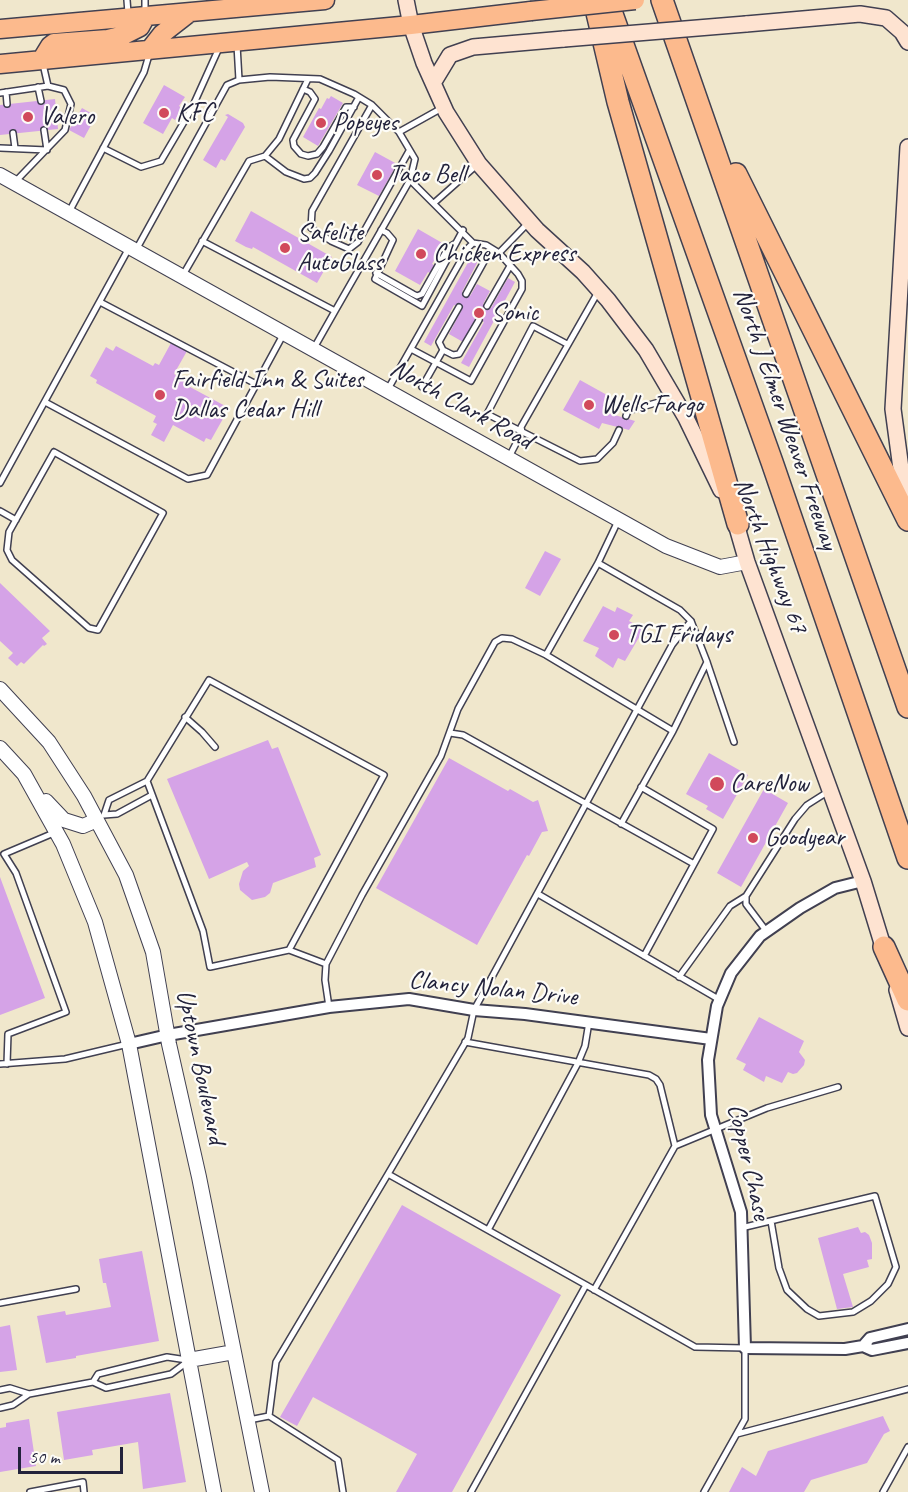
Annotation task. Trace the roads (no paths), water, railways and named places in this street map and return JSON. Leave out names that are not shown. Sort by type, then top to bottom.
[{"type":"highway","points":[[594,0],[618,102],[738,524]]},
{"type":"highway","name":"North J Elmer Weaver Freeway","points":[[607,0],[772,462],[908,858]]},
{"type":"highway","name":"North J Elmer Weaver Freeway","points":[[662,0],[908,707]]},
{"type":"highway","points":[[709,130],[720,142],[908,519]]},
{"type":"highway","points":[[884,947],[908,1000]]},
{"type":"main road","points":[[0,29],[136,9],[189,13],[244,4],[325,0]]},
{"type":"main road","name":"North Highway 67","points":[[406,0],[411,25],[443,107],[479,164],[530,222],[583,272],[646,350],[675,398],[738,524],[747,562],[863,881],[908,1028]]},
{"type":"main road","points":[[0,64],[411,25],[635,0]]},
{"type":"main road","points":[[42,59],[54,43],[108,39],[124,35],[140,27],[136,9]]},
{"type":"main road","points":[[151,48],[162,34],[189,13]]},
{"type":"main road","points":[[433,83],[450,55],[473,47],[564,39],[860,14],[886,18],[902,32],[908,42]]},
{"type":"main road","points":[[908,147],[898,373],[893,409],[908,519]]},
{"type":"street","name":"North Clark Road","points":[[0,175],[666,546],[720,567],[747,562]]},
{"type":"street","name":"Uptown Boulevard","points":[[0,689],[49,742],[100,818],[126,875],[153,952],[262,1492]]},
{"type":"street","points":[[0,748],[64,820],[83,826],[100,818]]},
{"type":"street","points":[[24,774],[63,844],[95,922],[129,1044],[214,1492]]},
{"type":"street","name":"Copper Chase","points":[[745,1348],[741,1212],[711,1115],[708,1060],[720,1000],[731,973],[760,936],[800,908],[836,888],[863,881]]},
{"type":"street","name":"Clancy Nolan Drive","points":[[129,1044],[329,1007],[409,999],[474,1010],[589,1022],[711,1040]]},
{"type":"street","points":[[862,1346],[870,1338],[908,1329]]},
{"type":"street","points":[[745,1348],[845,1349],[862,1346],[872,1350],[908,1343]]},
{"type":"street","points":[[189,1360],[234,1352]]},
{"type":"lane","points":[[104,148],[141,167],[161,161],[229,41]]},
{"type":"lane","points":[[229,41],[239,80]]},
{"type":"lane","points":[[68,213],[144,72],[151,48]]},
{"type":"lane","points":[[42,59],[48,86]]},
{"type":"lane","points":[[0,483],[100,302],[227,85],[239,80],[270,77],[320,79],[372,105],[399,132],[415,159],[410,180],[313,350]]},
{"type":"lane","points":[[182,277],[249,161],[265,156],[279,139],[308,79]]},
{"type":"lane","points":[[8,104],[3,93],[48,86],[64,90],[71,104],[65,130],[14,183]]},
{"type":"lane","points":[[38,87],[41,101]]},
{"type":"lane","points":[[303,89],[310,92],[315,99],[293,140],[296,150],[308,156],[317,154],[323,147],[346,107],[354,107]]},
{"type":"lane","points":[[265,156],[285,172],[304,179],[310,178],[329,151],[359,97]]},
{"type":"lane","points":[[372,105],[312,212],[311,228],[349,249],[358,242],[409,151]]},
{"type":"lane","points":[[399,132],[443,107]]},
{"type":"lane","points":[[44,130],[47,150]]},
{"type":"lane","points":[[13,134],[15,148]]},
{"type":"lane","points":[[0,148],[47,150]]},
{"type":"lane","points":[[434,203],[479,164]]},
{"type":"lane","points":[[410,180],[463,230],[473,243],[486,245],[499,253],[522,281],[522,289],[471,381],[411,349]]},
{"type":"lane","points":[[499,253],[530,222]]},
{"type":"lane","points":[[381,230],[393,240],[375,279],[422,306],[463,230]]},
{"type":"lane","points":[[202,241],[335,311]]},
{"type":"lane","points":[[376,273],[413,294],[422,294],[448,248],[456,243]]},
{"type":"lane","points":[[387,391],[468,248],[473,243]]},
{"type":"lane","points":[[466,294],[491,249]]},
{"type":"lane","points":[[487,306],[510,266]]},
{"type":"lane","points":[[508,458],[522,432],[521,427],[599,290]]},
{"type":"lane","points":[[100,302],[256,384]]},
{"type":"lane","points":[[459,307],[440,342],[443,350],[453,355],[459,354],[479,320]]},
{"type":"lane","points":[[567,344],[533,326],[487,414],[580,461],[597,459],[613,443],[619,430]]},
{"type":"lane","points":[[45,402],[188,479],[207,475],[284,333]]},
{"type":"lane","points":[[422,387],[443,350]]},
{"type":"lane","points":[[626,416],[628,411],[675,398]]},
{"type":"lane","points":[[54,452],[163,513],[98,630],[89,628],[12,560],[6,550],[9,532],[16,520],[54,452]]},
{"type":"lane","points":[[0,510],[16,520]]},
{"type":"lane","points":[[546,656],[598,563],[619,520]]},
{"type":"lane","points":[[598,563],[680,610],[691,621],[734,742]]},
{"type":"lane","points":[[269,1416],[276,1362],[465,1042],[474,1010],[672,645],[691,621]]},
{"type":"lane","points":[[329,1007],[325,980],[326,964],[362,895],[441,756],[458,709],[495,642],[502,638],[512,639],[546,656],[673,731]]},
{"type":"lane","points":[[621,824],[673,731],[707,662]]},
{"type":"lane","points":[[100,818],[109,800],[147,781],[209,680],[384,775],[289,950]]},
{"type":"lane","points":[[185,717],[214,747]]},
{"type":"lane","points":[[450,733],[463,735],[694,864]]},
{"type":"lane","points":[[147,781],[203,931],[210,967],[289,950],[326,964]]},
{"type":"lane","points":[[641,787],[713,829],[644,956]]},
{"type":"lane","points":[[679,977],[730,906],[746,896],[795,819],[807,805],[830,790]]},
{"type":"lane","points":[[100,818],[117,814],[152,795]]},
{"type":"lane","points":[[8,1064],[8,1035],[66,1012],[16,873],[4,854],[56,832]]},
{"type":"lane","points":[[538,894],[720,1000]]},
{"type":"lane","points":[[746,896],[746,904],[767,932]]},
{"type":"lane","points":[[488,1230],[578,1062],[585,1046],[589,1022]]},
{"type":"lane","points":[[465,1042],[649,1075],[656,1079],[661,1088],[675,1146]]},
{"type":"lane","points":[[0,1064],[65,1059],[129,1044]]},
{"type":"lane","points":[[594,1290],[675,1146],[794,1099],[838,1087]]},
{"type":"lane","points":[[388,1174],[695,1347],[745,1348],[745,1419],[704,1492]]},
{"type":"lane","points":[[741,1228],[875,1196],[896,1267],[888,1284],[871,1301],[853,1312],[819,1316],[807,1310],[787,1290],[779,1268],[771,1221]]},
{"type":"lane","points":[[471,1492],[586,1286]]},
{"type":"lane","points":[[0,1303],[76,1289]]},
{"type":"lane","points":[[93,1382],[98,1374],[167,1357],[189,1360]]},
{"type":"lane","points":[[0,1408],[13,1405],[29,1394],[93,1382],[106,1388],[171,1374],[189,1360]]},
{"type":"lane","points":[[0,1390],[10,1388],[29,1394]]},
{"type":"lane","points":[[737,1434],[908,1389]]},
{"type":"lane","points":[[248,1420],[269,1416],[338,1460],[344,1492]]},
{"type":"lane","points":[[883,1492],[908,1447]]},
{"type":"lane","points":[[30,1492],[82,1482],[84,1492]]},
{"type":"place","name":"KFC","points":[[164,113]]},
{"type":"place","name":"Valero","points":[[28,117]]},
{"type":"place","name":"Popeyes","points":[[321,123]]},
{"type":"place","name":"Taco Bell","points":[[377,175]]},
{"type":"place","name":"Safelite AutoGlass","points":[[285,248]]},
{"type":"place","name":"Chicken Express","points":[[421,254]]},
{"type":"place","name":"Sonic","points":[[479,313]]},
{"type":"place","name":"Fairfield Inn & Suites Dallas Cedar Hill","points":[[160,395]]},
{"type":"place","name":"Wells Fargo","points":[[589,405]]},
{"type":"place","name":"TGI Fridays","points":[[614,635]]},
{"type":"place","name":"CareNow","points":[[717,784]]},
{"type":"place","name":"Goodyear","points":[[753,838]]}]
